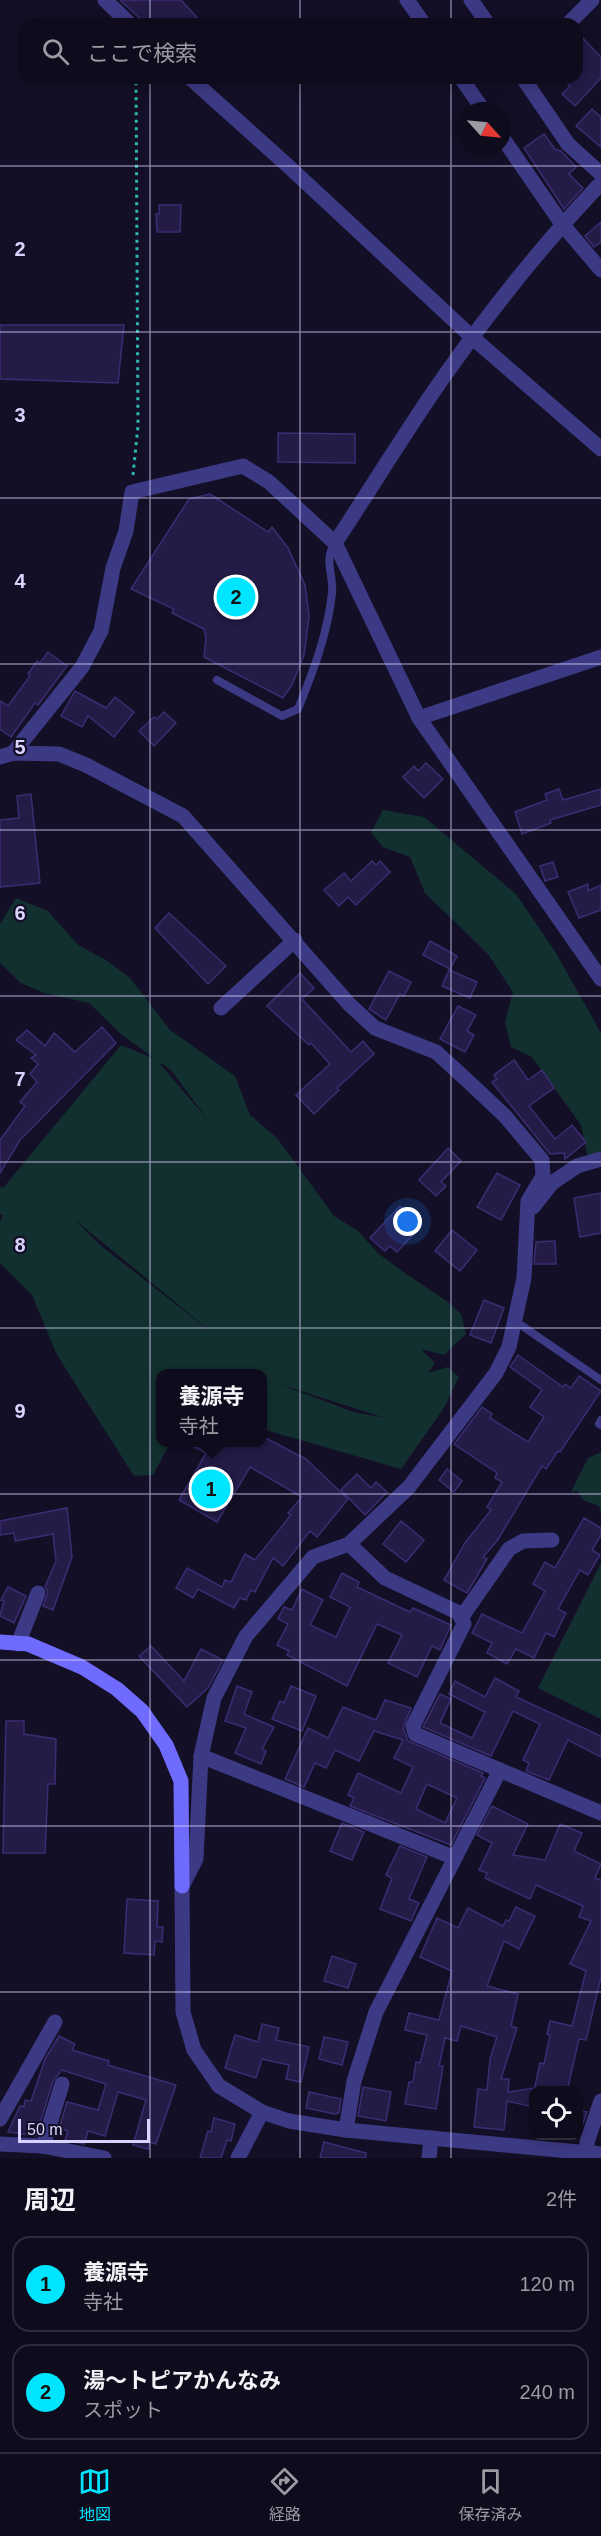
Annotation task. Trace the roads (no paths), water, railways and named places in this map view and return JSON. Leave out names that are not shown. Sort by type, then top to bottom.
[{"type":"street","points":[[105,0],[124,18]]},
{"type":"street","points":[[407,0],[420,18]]},
{"type":"street","points":[[471,0],[484,18]]},
{"type":"street","points":[[574,18],[591,0]]},
{"type":"street","points":[[197,84],[473,338],[601,449]]},
{"type":"street","points":[[465,84],[478,102]]},
{"type":"street","points":[[527,84],[568,144],[601,174]]},
{"type":"street","points":[[511,150],[562,224],[601,270]]},
{"type":"street","points":[[335,543],[445,375],[503,296],[562,224],[601,183]]},
{"type":"street","points":[[6,755],[82,667],[101,631],[113,568],[126,531],[132,492],[243,466],[269,482],[335,543],[419,718],[601,979]]},
{"type":"street","points":[[419,718],[601,657]]},
{"type":"street","points":[[6,755],[59,754],[86,765],[183,816],[349,1004],[375,1028],[436,1052],[512,1125],[542,1160],[543,1176],[528,1201],[524,1278],[515,1321],[509,1347],[496,1373],[409,1487],[349,1544],[313,1557],[246,1636],[214,1698],[201,1756],[196,1859],[182,1886]]},
{"type":"street","points":[[221,1008],[294,940]]},
{"type":"street","points":[[529,1211],[552,1183],[577,1166],[601,1159]]},
{"type":"street","points":[[461,1618],[509,1549],[523,1541],[552,1540]]},
{"type":"street","points":[[349,1544],[385,1578],[459,1613],[464,1624],[413,1726],[414,1734],[601,1813]]},
{"type":"street","points":[[18,1644],[38,1593]]},
{"type":"street","points":[[0,1642],[28,1644],[82,1667],[117,1689],[142,1711],[166,1744],[181,1781],[183,2012],[194,2050],[219,2086],[262,2112],[289,2121],[346,2130],[594,2153]]},
{"type":"street","points":[[201,1756],[455,1858]]},
{"type":"street","points":[[346,2130],[354,2081],[376,2012],[500,1770]]},
{"type":"street","points":[[0,2119],[55,2022]]},
{"type":"street","points":[[43,2146],[62,2084]]},
{"type":"street","points":[[594,2153],[587,2142],[601,2101]]},
{"type":"street","points":[[238,2158],[262,2112]]},
{"type":"street","points":[[429,2158],[431,2138]]},
{"type":"street","points":[[0,2144],[43,2146],[104,2158]]},
{"type":"lane","points":[[217,680],[282,716],[298,709],[321,646],[332,591],[328,553],[335,543]]},
{"type":"lane","points":[[515,1321],[601,1380]]},
{"type":"lane","points":[[601,1420],[599,1424],[601,1425]]},
{"type":"place","name":"湯～トピアかんなみ","points":[[236,597]]},
{"type":"place","name":"養源寺","points":[[211,1489]]}]
